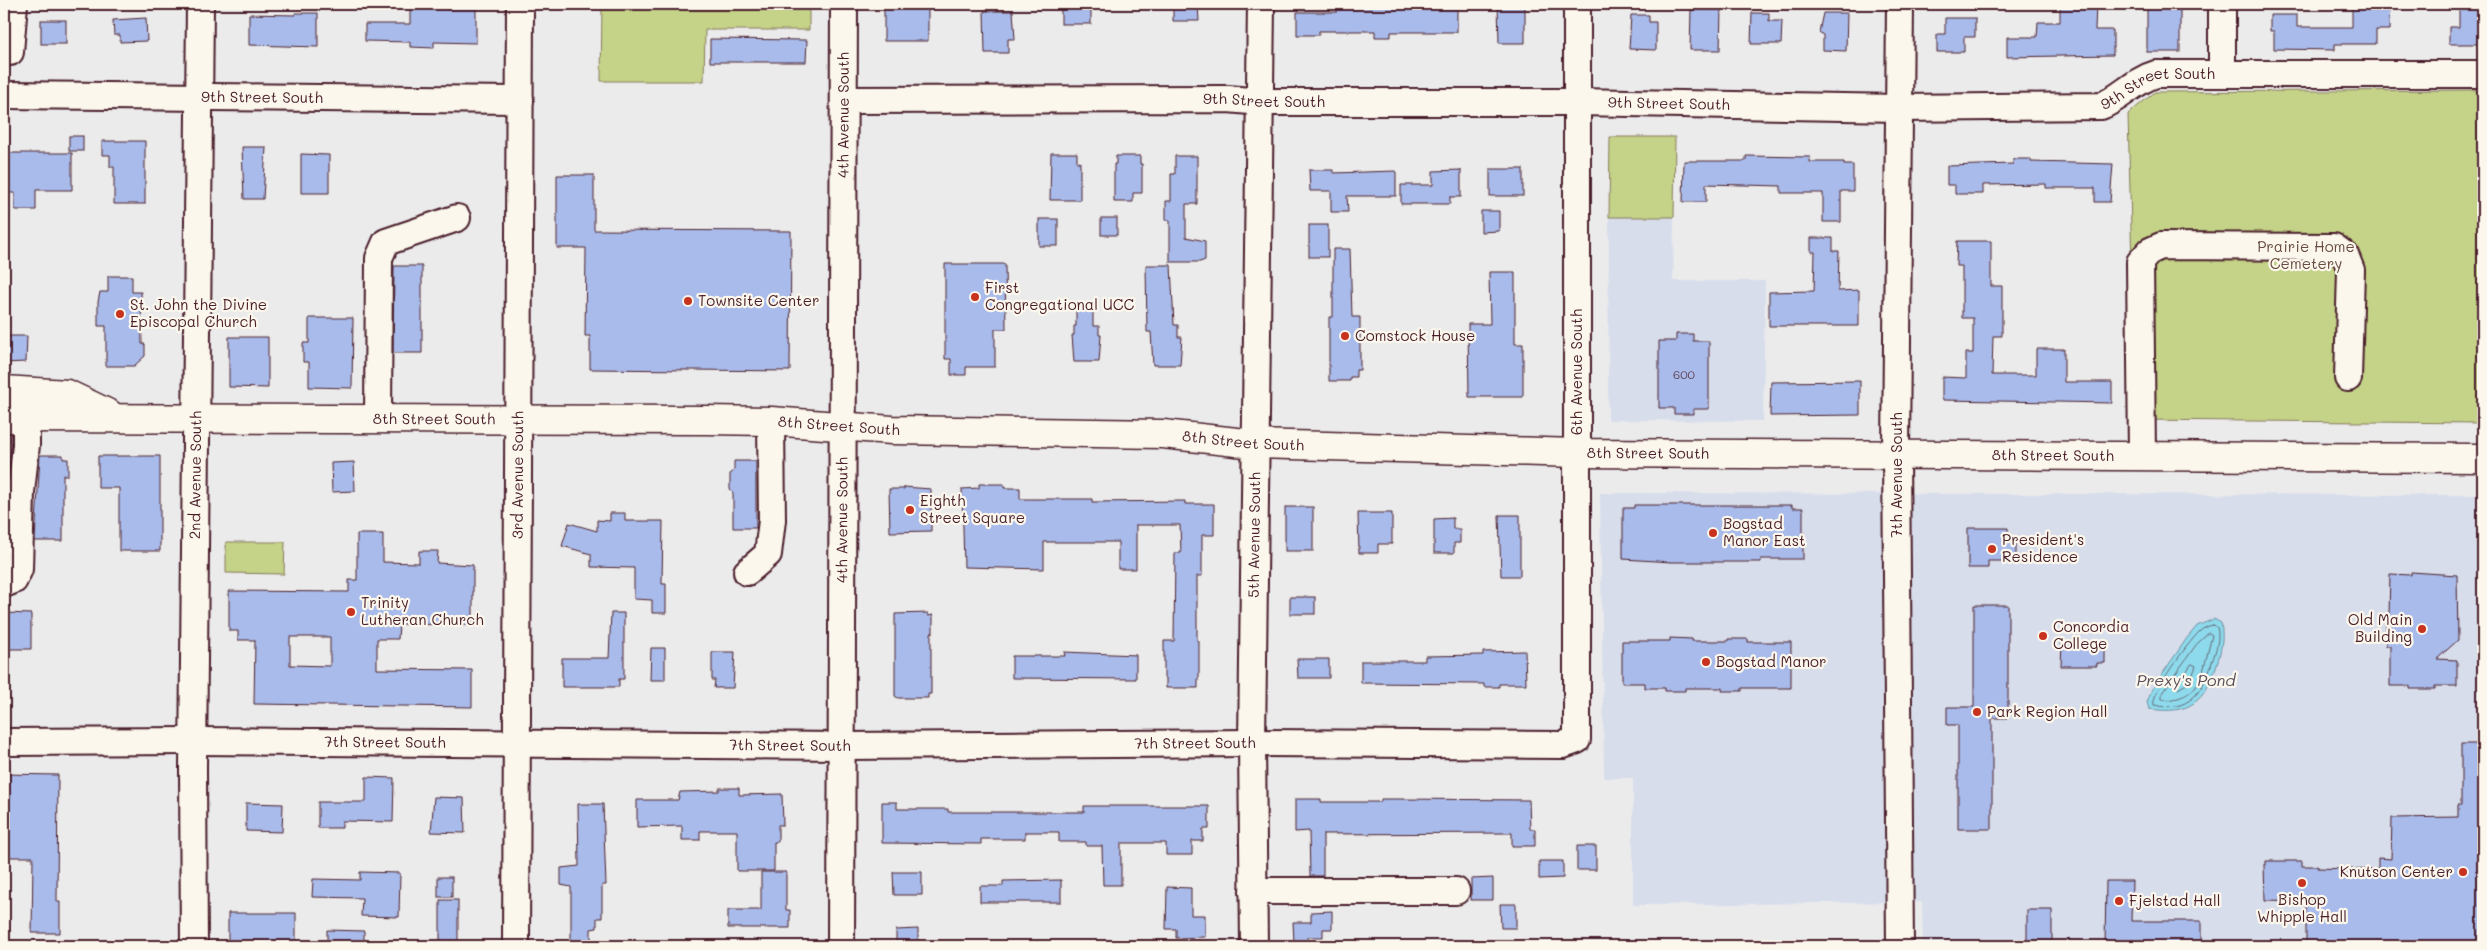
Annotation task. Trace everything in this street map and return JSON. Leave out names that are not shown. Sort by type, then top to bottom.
[{"type":"main road","points":[[4,390],[67,394],[118,418]]},
{"type":"main road","name":"8th Street South","points":[[15,418],[197,417],[771,421],[843,427],[1163,434],[1255,444],[1577,453],[2483,458]]},
{"type":"street","points":[[10,52],[14,4]]},
{"type":"street","name":"2nd Avenue South","points":[[194,946],[193,740],[200,4]]},
{"type":"street","name":"3rd Avenue South","points":[[516,946],[520,4]]},
{"type":"street","name":"4th Avenue South","points":[[841,946],[844,4]]},
{"type":"street","name":"5th Avenue South","points":[[1254,946],[1252,743],[1261,4]]},
{"type":"street","name":"6th Avenue South","points":[[1577,740],[1578,4]]},
{"type":"street","name":"7th Avenue South","points":[[1900,4],[1896,454],[1900,946]]},
{"type":"street","points":[[2222,4],[2222,74]]},
{"type":"street","name":"9th Street South","points":[[844,100],[1228,99],[1261,102],[1577,102],[1899,108],[2101,106],[2112,102],[2142,78],[2156,74],[2483,74]]},
{"type":"street","name":"9th Street South","points":[[4,95],[520,100]]},
{"type":"street","points":[[378,418],[379,258],[386,242],[457,218]]},
{"type":"street","points":[[2142,455],[2140,262],[2150,251],[2161,246],[2334,247],[2345,255],[2350,270],[2348,378]]},
{"type":"street","points":[[4,584],[14,580],[19,569],[20,492],[26,445],[15,418]]},
{"type":"street","points":[[747,572],[768,554],[772,520],[771,421]]},
{"type":"street","name":"7th Street South","points":[[4,742],[193,740],[842,746],[1252,743],[1563,745],[1577,740]]},
{"type":"street","points":[[1253,891],[1456,890]]},
{"type":"shaded area","points":[[1609,217],[1674,217],[1673,281],[1765,281],[1763,421],[1608,420]]},
{"type":"shaded area","name":"Concordia College","points":[[1600,493],[2483,495],[2483,946],[1923,946],[1922,902],[1633,905],[1633,778],[1604,778]]},
{"type":"green space","points":[[602,4],[809,4],[809,30],[705,30],[704,81],[601,81]]},
{"type":"green space","name":"Prairie Home Cemetery","points":[[2483,90],[2483,423],[2136,420],[2128,114],[2155,92]]},
{"type":"green space","points":[[1610,137],[1675,137],[1674,217],[1609,217]]},
{"type":"green space","points":[[226,542],[285,542],[284,574],[226,573]]},
{"type":"water","name":"Prexy's Pond","points":[[2214,619],[2221,623],[2221,649],[2212,677],[2201,697],[2194,703],[2175,710],[2149,709],[2147,702],[2152,689],[2187,638],[2197,626]]},
{"type":"building","points":[[453,4],[476,4],[476,43],[434,42],[434,48],[410,47],[410,42],[365,41],[365,24],[410,24],[410,8],[453,9]]},
{"type":"building","points":[[928,4],[928,41],[884,41],[884,5]]},
{"type":"building","points":[[1173,4],[1198,4],[1199,21],[1173,21]]},
{"type":"building","points":[[1457,4],[1457,32],[1391,32],[1391,37],[1375,37],[1375,31],[1319,31],[1319,35],[1297,35],[1297,12],[1337,12],[1337,5]]},
{"type":"building","points":[[1498,4],[1525,4],[1525,43],[1499,43]]},
{"type":"building","points":[[2060,4],[2096,4],[2095,30],[2113,30],[2113,55],[2007,57],[2007,37],[2037,37],[2038,22],[2060,22]]},
{"type":"building","points":[[2147,4],[2180,4],[2180,52],[2147,52]]},
{"type":"building","points":[[2357,4],[2390,4],[2389,30],[2376,30],[2376,44],[2335,44],[2335,50],[2274,49],[2274,31],[2270,31],[2270,15],[2297,15],[2297,27],[2352,27],[2352,7],[2357,7]]},
{"type":"building","points":[[2459,4],[2482,4],[2483,44],[2449,44],[2449,27],[2459,27]]},
{"type":"building","points":[[1061,8],[1091,8],[1091,24],[1061,24]]},
{"type":"building","points":[[1691,10],[1721,10],[1720,50],[1690,50]]},
{"type":"building","points":[[984,11],[1013,11],[1015,39],[1008,39],[1008,53],[985,53]]},
{"type":"building","points":[[295,13],[318,13],[318,47],[249,45],[249,14],[295,15]]},
{"type":"building","points":[[1752,13],[1769,13],[1769,21],[1782,21],[1781,44],[1751,44]]},
{"type":"building","points":[[1823,13],[1847,13],[1846,51],[1823,50],[1823,35],[1819,32]]},
{"type":"building","points":[[1631,15],[1649,15],[1649,22],[1656,22],[1656,50],[1629,49]]},
{"type":"building","points":[[146,18],[147,41],[120,42],[120,35],[114,35],[113,20]]},
{"type":"building","points":[[1945,18],[1975,18],[1975,37],[1964,37],[1964,52],[1937,52],[1937,34],[1945,34]]},
{"type":"building","points":[[41,20],[66,20],[66,44],[41,44]]},
{"type":"building","points":[[710,39],[807,40],[806,62],[710,62]]},
{"type":"building","points":[[69,136],[83,136],[83,151],[69,151]]},
{"type":"building","points":[[102,141],[145,141],[145,204],[114,204],[114,167],[110,167],[110,155],[102,155]]},
{"type":"building","points":[[242,147],[266,147],[263,199],[244,199]]},
{"type":"building","points":[[4,153],[72,153],[72,190],[36,190],[36,210],[15,210],[15,193],[4,193]]},
{"type":"building","points":[[1051,153],[1077,153],[1077,162],[1080,162],[1080,200],[1050,200]]},
{"type":"building","points":[[301,154],[329,155],[329,193],[301,193]]},
{"type":"building","points":[[1116,156],[1140,156],[1140,164],[1142,164],[1142,193],[1133,193],[1133,202],[1114,202],[1114,164],[1116,164]]},
{"type":"building","points":[[1175,156],[1197,156],[1197,204],[1186,204],[1186,237],[1205,241],[1205,260],[1200,262],[1170,262],[1170,220],[1166,220],[1166,201],[1171,201],[1171,174],[1175,174]]},
{"type":"building","points":[[1746,156],[1810,157],[1810,162],[1844,162],[1844,165],[1853,165],[1853,191],[1841,191],[1841,222],[1823,222],[1823,193],[1781,193],[1781,186],[1706,184],[1706,202],[1683,202],[1684,161],[1746,161]]},
{"type":"building","points":[[2013,159],[2031,159],[2031,162],[2113,164],[2110,202],[2095,202],[2095,188],[2046,188],[2046,184],[1983,185],[1983,194],[1955,194],[1955,185],[1947,185],[1947,166],[2013,164]]},
{"type":"building","points":[[1490,169],[1523,169],[1523,196],[1490,196]]},
{"type":"building","points":[[1309,170],[1333,170],[1333,173],[1396,171],[1396,196],[1347,196],[1348,212],[1331,212],[1331,191],[1310,191]]},
{"type":"building","points":[[1461,170],[1461,197],[1450,197],[1450,204],[1401,204],[1401,185],[1433,185],[1433,171]]},
{"type":"building","name":"Townsite Center","points":[[557,175],[594,175],[594,230],[791,231],[790,371],[590,369],[590,336],[585,336],[586,248],[557,248]]},
{"type":"building","points":[[1481,211],[1499,211],[1499,231],[1481,232]]},
{"type":"building","points":[[1101,218],[1117,218],[1117,235],[1101,235]]},
{"type":"building","points":[[1039,219],[1058,219],[1058,246],[1039,246]]},
{"type":"building","points":[[1309,225],[1328,225],[1328,257],[1309,257]]},
{"type":"building","points":[[1811,238],[1833,238],[1833,251],[1839,251],[1838,291],[1859,290],[1859,326],[1769,326],[1769,292],[1814,291],[1815,252],[1811,252]]},
{"type":"building","points":[[1957,241],[1991,241],[1991,286],[2002,286],[2002,336],[1993,336],[1992,375],[2036,375],[2036,349],[2064,349],[2064,382],[2112,382],[2112,403],[1942,400],[1942,377],[1966,378],[1966,353],[1973,353],[1973,318],[1962,318],[1962,266],[1956,266]]},
{"type":"building","name":"Comstock House","points":[[1333,249],[1350,249],[1352,317],[1360,317],[1360,370],[1356,370],[1356,377],[1350,377],[1350,381],[1329,381],[1329,317],[1333,317]]},
{"type":"building","name":"First Congregational UCC","points":[[945,264],[1005,264],[1006,329],[995,329],[995,367],[966,367],[966,375],[951,375],[951,359],[945,359]]},
{"type":"building","points":[[1146,265],[1171,265],[1174,325],[1178,325],[1178,337],[1182,337],[1180,365],[1153,365],[1151,332],[1147,332]]},
{"type":"building","points":[[394,266],[422,266],[422,353],[393,353]]},
{"type":"building","points":[[1489,272],[1515,272],[1515,344],[1523,344],[1523,397],[1469,397],[1468,324],[1490,324]]},
{"type":"building","name":"St. John the Divine Episcopal Church","points":[[108,276],[132,276],[132,292],[141,292],[142,344],[145,344],[145,356],[134,366],[106,366],[106,326],[98,326],[98,302],[100,292],[108,292]]},
{"type":"building","points":[[1076,307],[1093,307],[1093,326],[1099,326],[1099,335],[1101,335],[1099,362],[1074,362],[1072,335],[1074,335],[1074,326],[1076,326]]},
{"type":"building","points":[[309,318],[353,318],[352,388],[309,387],[309,362],[303,362],[303,343],[309,343]]},
{"type":"building","points":[[1676,334],[1693,334],[1693,341],[1709,341],[1709,409],[1693,409],[1693,414],[1674,414],[1674,408],[1659,408],[1659,341],[1676,341]]},
{"type":"building","points":[[4,336],[27,336],[26,362],[4,363]]},
{"type":"building","points":[[229,337],[268,337],[268,388],[229,387]]},
{"type":"building","points":[[1860,381],[1860,415],[1770,416],[1771,382]]},
{"type":"building","points":[[40,455],[63,455],[63,459],[68,459],[68,475],[63,475],[63,541],[35,541]]},
{"type":"building","points":[[98,456],[160,456],[160,551],[119,551],[119,488],[98,488]]},
{"type":"building","points":[[734,461],[756,461],[756,528],[733,528],[733,493],[730,489],[730,474],[734,471]]},
{"type":"building","points":[[354,462],[355,491],[332,492],[331,463]]},
{"type":"building","points":[[4,469],[8,469],[5,541],[4,541]]},
{"type":"building","points":[[979,484],[1004,484],[1004,488],[1020,488],[1020,499],[1092,499],[1092,502],[1185,501],[1185,504],[1214,504],[1214,535],[1202,535],[1202,576],[1197,576],[1198,688],[1166,688],[1166,678],[1164,678],[1164,641],[1174,641],[1175,553],[1181,553],[1180,525],[1136,525],[1136,569],[1118,569],[1118,542],[1044,542],[1044,569],[964,567],[962,489],[979,488]]},
{"type":"building","name":"Eighth Street Square","points":[[904,487],[931,489],[931,531],[890,532],[889,489],[904,489]]},
{"type":"building","name":"Bogstad Manor East","points":[[1634,505],[1792,505],[1792,508],[1803,508],[1803,559],[1761,559],[1761,562],[1672,562],[1623,559],[1623,508],[1634,508]]},
{"type":"building","points":[[1285,507],[1313,507],[1313,551],[1285,551]]},
{"type":"building","points":[[610,513],[625,513],[625,521],[663,521],[662,584],[666,584],[666,613],[652,613],[652,600],[634,599],[634,568],[591,567],[591,554],[562,546],[569,523],[597,531],[597,520],[610,521]]},
{"type":"building","points":[[1358,513],[1392,513],[1392,544],[1378,544],[1378,553],[1359,553]]},
{"type":"building","points":[[1499,515],[1520,515],[1520,576],[1501,576]]},
{"type":"building","points":[[1453,518],[1453,529],[1460,529],[1460,543],[1454,543],[1454,553],[1434,553],[1434,519]]},
{"type":"building","name":"President's Residence","points":[[1968,528],[2008,528],[2008,541],[2016,541],[2016,557],[2008,557],[2008,561],[1988,561],[1988,568],[1968,568]]},
{"type":"building","name":"Trinity Lutheran Church","points":[[357,534],[383,534],[383,562],[419,563],[419,551],[438,551],[437,563],[473,565],[473,625],[399,624],[398,639],[377,639],[377,669],[472,670],[472,707],[254,704],[255,640],[238,640],[238,631],[229,631],[229,591],[349,592],[349,580],[357,580]],"holes":[[[290,637],[330,637],[330,666],[290,665]]]},
{"type":"building","name":"Old Main Building","points":[[2411,572],[2457,575],[2458,640],[2437,659],[2457,660],[2457,686],[2435,686],[2435,689],[2410,689],[2410,686],[2390,686],[2390,646],[2386,646],[2386,614],[2389,614],[2390,574],[2411,575]]},
{"type":"building","points":[[1290,597],[1315,597],[1315,614],[1290,614]]},
{"type":"building","name":"Park Region Hall","points":[[1974,605],[2008,605],[2008,718],[1992,718],[1992,829],[1958,829],[1958,725],[1947,725],[1947,707],[1974,707]]},
{"type":"building","points":[[4,613],[31,614],[31,649],[4,649]]},
{"type":"building","points":[[611,613],[624,613],[624,679],[619,679],[619,687],[562,687],[562,658],[609,658]]},
{"type":"building","points":[[928,613],[928,616],[933,615],[933,633],[931,633],[931,694],[928,694],[928,698],[898,698],[895,696],[895,614]]},
{"type":"building","name":"Bogstad Manor","points":[[1670,638],[1692,639],[1692,641],[1748,639],[1748,642],[1791,642],[1791,688],[1742,688],[1742,691],[1722,691],[1722,688],[1685,688],[1685,691],[1665,691],[1665,688],[1645,688],[1645,683],[1622,683],[1622,641],[1670,641]]},
{"type":"building","points":[[2062,642],[2105,644],[2105,663],[2097,663],[2097,666],[2061,666]]},
{"type":"building","points":[[651,648],[665,648],[665,680],[650,680]]},
{"type":"building","points":[[1525,651],[1526,684],[1499,684],[1499,687],[1484,687],[1484,684],[1361,683],[1361,661],[1425,661],[1425,656],[1483,655],[1483,652]]},
{"type":"building","points":[[712,652],[735,652],[733,688],[714,688],[715,680],[712,680]]},
{"type":"building","points":[[1064,652],[1136,655],[1136,679],[1012,678],[1012,656],[1065,656]]},
{"type":"building","points":[[1297,659],[1329,659],[1329,678],[1298,678]]},
{"type":"building","points":[[2461,744],[2483,744],[2483,946],[2306,946],[2306,901],[2265,900],[2264,864],[2266,864],[2266,861],[2302,861],[2302,866],[2318,866],[2318,868],[2378,870],[2378,858],[2391,859],[2392,818],[2458,817],[2458,805],[2461,805]]},
{"type":"building","points":[[4,774],[58,775],[57,902],[60,902],[60,933],[32,933],[33,857],[4,857]]},
{"type":"building","points":[[366,777],[394,778],[393,822],[342,821],[342,828],[318,828],[318,802],[366,802]]},
{"type":"building","points":[[719,788],[739,788],[739,795],[782,794],[783,825],[778,825],[778,842],[774,842],[774,871],[737,871],[737,831],[700,831],[700,840],[682,840],[682,826],[637,827],[637,800],[678,800],[680,792],[719,791]]},
{"type":"building","points":[[434,797],[464,798],[465,833],[431,832]]},
{"type":"building","points":[[1295,799],[1321,799],[1321,802],[1381,802],[1381,799],[1529,800],[1530,829],[1535,829],[1535,846],[1512,846],[1512,833],[1323,834],[1323,876],[1310,876],[1309,831],[1295,832]]},
{"type":"building","points":[[882,802],[897,802],[897,809],[948,809],[948,812],[1084,812],[1084,806],[1209,806],[1209,829],[1203,829],[1203,841],[1192,841],[1192,855],[1166,855],[1166,843],[1121,843],[1121,885],[1103,885],[1102,846],[1086,846],[1086,842],[1059,842],[1059,832],[1025,832],[1025,839],[981,839],[981,844],[882,843]]},
{"type":"building","points":[[246,803],[283,804],[282,832],[246,831]]},
{"type":"building","points":[[578,804],[603,804],[606,885],[602,885],[602,918],[597,918],[597,928],[591,929],[591,946],[571,946],[571,887],[561,885],[561,868],[579,866]]},
{"type":"building","points":[[1577,846],[1596,846],[1596,870],[1577,870]]},
{"type":"building","points":[[1539,861],[1563,861],[1563,878],[1539,879]]},
{"type":"building","points":[[360,872],[400,873],[399,917],[361,916],[362,898],[312,897],[313,879],[360,880]]},
{"type":"building","points":[[761,872],[786,872],[786,910],[790,910],[790,928],[728,928],[728,910],[761,910]]},
{"type":"building","points":[[893,872],[922,872],[922,895],[894,895]]},
{"type":"building","points":[[438,877],[452,877],[452,897],[438,897]]},
{"type":"building","points":[[1493,878],[1493,900],[1471,900],[1471,879]]},
{"type":"building","points":[[1061,880],[1061,902],[980,902],[980,886],[1003,886],[1003,881]]},
{"type":"building","name":"Fjelstad Hall","points":[[2106,881],[2132,881],[2131,921],[2201,921],[2201,946],[2105,946]]},
{"type":"building","points":[[1167,887],[1191,888],[1191,915],[1205,915],[1205,937],[1176,938],[1176,929],[1166,929]]},
{"type":"building","points":[[440,900],[458,900],[458,946],[440,946]]},
{"type":"building","points":[[1500,904],[1516,904],[1516,928],[1501,928]]},
{"type":"building","points":[[2027,910],[2052,910],[2052,946],[2027,946]]},
{"type":"building","points":[[1332,911],[1332,929],[1323,929],[1323,937],[1308,937],[1308,942],[1294,942],[1293,922],[1311,922],[1311,912]]},
{"type":"building","points":[[228,913],[296,913],[296,946],[228,944]]},
{"type":"building","points":[[918,929],[918,946],[896,946],[896,930]]},
{"type":"building","points":[[327,930],[364,931],[364,946],[327,946]]},
{"type":"place","name":"First Congregational UCC","points":[[975,297]]},
{"type":"place","name":"Townsite Center","points":[[688,301]]},
{"type":"place","name":"St. John the Divine Episcopal Church","points":[[120,314]]},
{"type":"place","name":"Comstock House","points":[[1345,336]]},
{"type":"place","name":"Eighth Street Square","points":[[910,510]]},
{"type":"place","name":"Bogstad Manor East","points":[[1713,533]]},
{"type":"place","name":"President's Residence","points":[[1992,549]]},
{"type":"place","name":"Trinity Lutheran Church","points":[[351,612]]},
{"type":"place","name":"Old Main Building","points":[[2422,629]]},
{"type":"place","name":"Concordia College","points":[[2043,636]]},
{"type":"place","name":"Bogstad Manor","points":[[1706,662]]},
{"type":"place","name":"Park Region Hall","points":[[1977,712]]},
{"type":"place","name":"Knutson Center","points":[[2463,872]]},
{"type":"place","name":"Bishop Whipple Hall","points":[[2302,883]]},
{"type":"place","name":"Fjelstad Hall","points":[[2119,901]]}]
